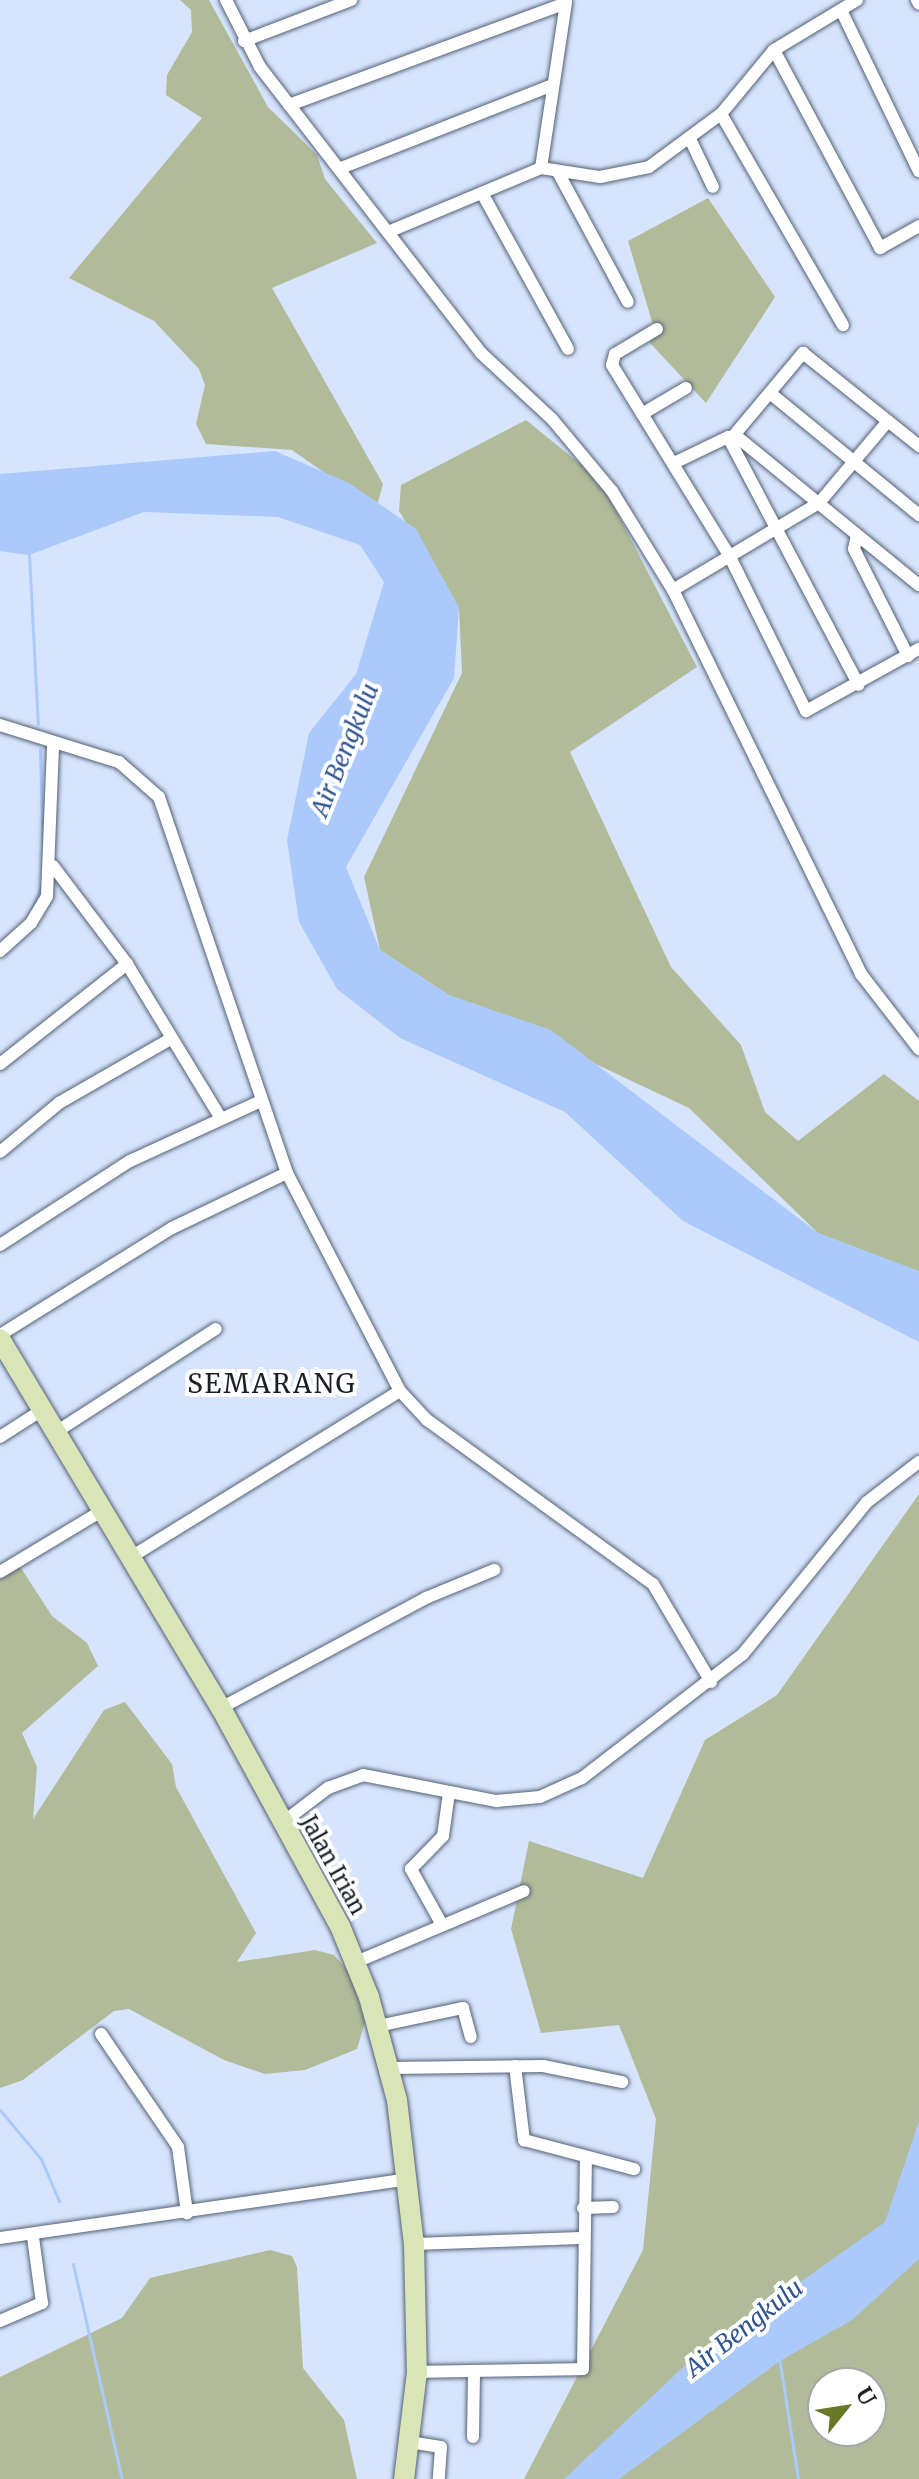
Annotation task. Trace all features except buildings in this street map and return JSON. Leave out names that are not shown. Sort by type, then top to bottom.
[{"type":"main road","name":"Jalan Irian","points":[[0,1337],[221,1708],[356,1962],[391,2068],[414,2244],[417,2372],[404,2479]]},
{"type":"street","points":[[226,0],[244,41],[289,105],[341,168],[481,353],[584,454],[673,590],[854,961],[919,1049]]},
{"type":"street","points":[[244,41],[351,0]]},
{"type":"street","points":[[388,232],[541,168],[559,174],[631,174],[690,139],[721,114],[774,50],[857,0]]},
{"type":"street","points":[[289,105],[565,2]]},
{"type":"street","points":[[541,168],[550,86],[565,2]]},
{"type":"street","points":[[841,10],[919,171]]},
{"type":"street","points":[[774,50],[880,248],[919,226]]},
{"type":"street","points":[[341,168],[550,86]]},
{"type":"street","points":[[721,114],[843,325]]},
{"type":"street","points":[[690,139],[713,187]]},
{"type":"street","points":[[559,174],[628,302]]},
{"type":"street","points":[[482,193],[568,349]]},
{"type":"street","points":[[657,329],[612,359],[730,557],[808,712],[914,653],[853,546],[857,535]]},
{"type":"street","points":[[733,438],[803,353],[919,446]]},
{"type":"street","points":[[642,414],[686,388]]},
{"type":"street","points":[[770,393],[857,461],[919,515]]},
{"type":"street","points":[[673,590],[819,503],[888,421]]},
{"type":"street","points":[[674,463],[720,435],[733,438],[919,585]]},
{"type":"street","points":[[733,438],[859,685]]},
{"type":"street","points":[[0,725],[53,744],[119,762],[159,797],[287,1173],[400,1391],[427,1420],[653,1584],[711,1682]]},
{"type":"street","points":[[0,951],[43,906],[53,866],[53,744]]},
{"type":"street","points":[[53,866],[127,964],[220,1117]]},
{"type":"street","points":[[0,1064],[127,964]]},
{"type":"street","points":[[0,1152],[59,1103],[172,1038]]},
{"type":"street","points":[[0,1245],[130,1161],[220,1117],[261,1101]]},
{"type":"street","points":[[0,1337],[172,1228],[287,1173]]},
{"type":"street","points":[[56,1432],[216,1329]]},
{"type":"street","points":[[131,1557],[400,1391]]},
{"type":"street","points":[[0,1437],[42,1410]]},
{"type":"street","points":[[282,1823],[353,1777],[496,1801],[559,1790],[711,1682],[772,1623],[867,1502],[919,1462]]},
{"type":"street","points":[[0,1572],[103,1510]]},
{"type":"street","points":[[221,1708],[426,1598],[494,1570]]},
{"type":"street","points":[[441,1923],[411,1869],[443,1836],[449,1793]]},
{"type":"street","points":[[356,1962],[441,1923],[524,1891]]},
{"type":"street","points":[[378,2026],[463,2008],[471,2037]]},
{"type":"street","points":[[101,2034],[178,2147],[187,2213]]},
{"type":"street","points":[[391,2068],[515,2066],[622,2082]]},
{"type":"street","points":[[515,2066],[521,2136],[586,2160],[634,2169]]},
{"type":"street","points":[[417,2372],[474,2374],[583,2369],[581,2238],[586,2160]]},
{"type":"street","points":[[0,2238],[33,2237],[407,2179]]},
{"type":"street","points":[[583,2208],[613,2207]]},
{"type":"street","points":[[0,2321],[42,2303],[33,2237]]},
{"type":"street","points":[[414,2244],[581,2238]]},
{"type":"street","points":[[473,2437],[474,2374]]},
{"type":"street","points":[[409,2442],[441,2447],[439,2479]]},
{"type":"green space","points":[[180,0],[209,0],[268,107],[317,155],[325,179],[377,243],[272,288],[383,484],[376,509],[292,450],[206,444],[196,424],[205,385],[199,369],[154,321],[69,278],[202,118],[166,95],[167,75],[192,32],[191,10]]},
{"type":"green space","points":[[708,198],[775,297],[706,403],[650,343],[653,325],[628,241]]},
{"type":"green space","points":[[526,420],[600,480],[697,667],[570,752],[671,967],[741,1045],[765,1112],[798,1141],[884,1074],[919,1101],[919,1272],[818,1233],[689,1108],[449,995],[380,950],[364,877],[462,673],[459,608],[399,511],[401,485]]},
{"type":"green space","points":[[919,1494],[919,2479],[524,2479],[643,2250],[656,2119],[619,2025],[541,2033],[511,1929],[529,1841],[643,1878],[705,1740],[777,1695]]},
{"type":"green space","points":[[19,1565],[52,1616],[87,1643],[98,1666],[22,1733],[37,1767],[33,1819],[104,1710],[125,1702],[172,1764],[176,1787],[256,1933],[237,1962],[315,1950],[334,1955],[350,1973],[365,2022],[357,2049],[305,2070],[265,2074],[224,2060],[129,2009],[114,2011],[23,2080],[0,2088],[0,1577]]},
{"type":"green space","points":[[270,2250],[292,2256],[297,2267],[303,2368],[344,2420],[357,2479],[0,2479],[0,2377],[122,2318],[150,2278]]},
{"type":"water","name":"Air Bengkulu","points":[[275,451],[349,483],[416,529],[459,608],[454,678],[346,867],[380,950],[449,995],[551,1030],[818,1233],[919,1271],[919,1342],[683,1221],[565,1112],[400,1038],[337,989],[299,922],[287,840],[309,733],[356,674],[384,582],[360,545],[278,517],[144,512],[29,555],[0,551],[0,474]]},
{"type":"water","name":"Air Bengkulu","points":[[919,2121],[919,2259],[852,2320],[780,2361],[619,2479],[564,2479],[693,2358],[885,2222]]},
{"type":"waterway","points":[[29,555],[38,724]]},
{"type":"waterway","points":[[40,749],[43,859]]},
{"type":"waterway","points":[[32,909],[42,883]]},
{"type":"waterway","points":[[0,2110],[41,2159],[59,2201]]},
{"type":"waterway","points":[[73,2264],[122,2479]]},
{"type":"waterway","points":[[779,2357],[798,2479]]},
{"type":"district","name":"SEMARANG","points":[[272,1384]]}]
